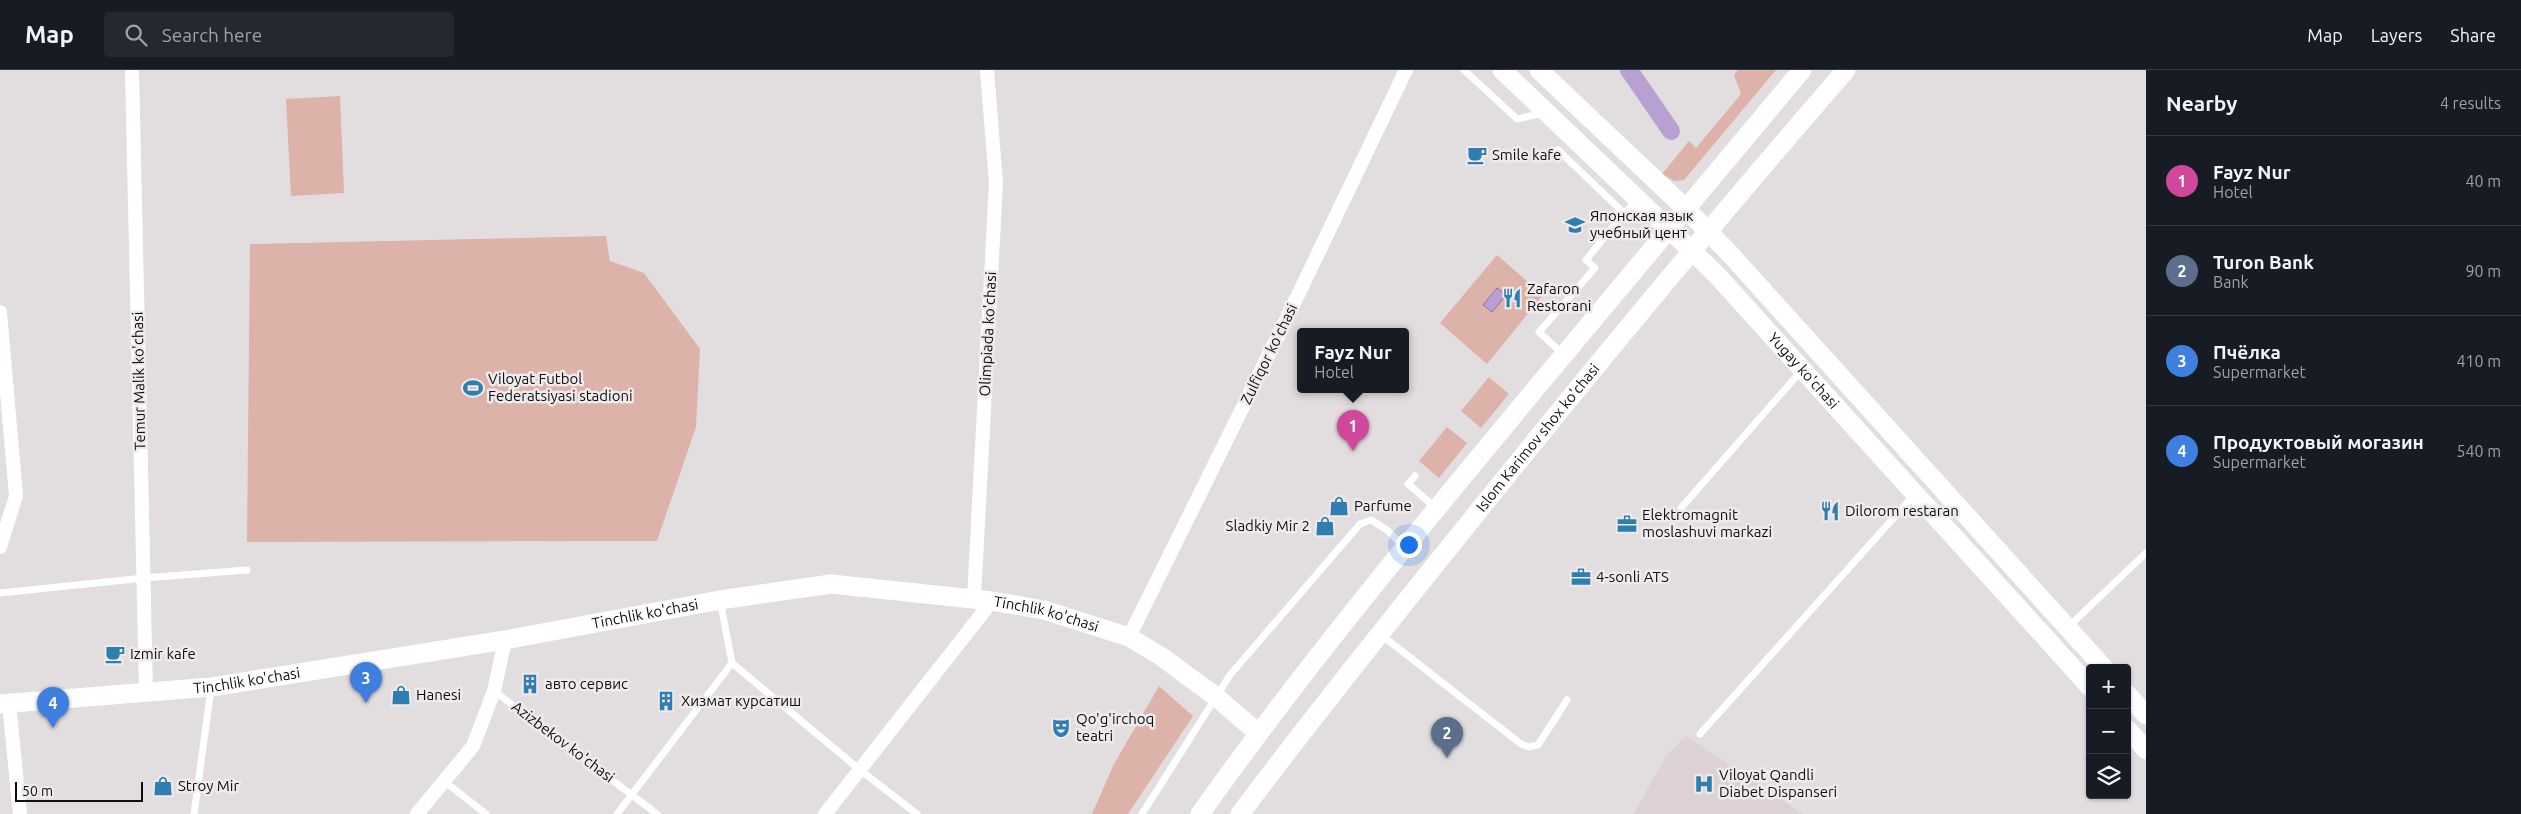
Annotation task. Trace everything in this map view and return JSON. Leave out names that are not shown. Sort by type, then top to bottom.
[{"type":"main road","name":"Yugay ko'chasi","points":[[1502,70],[1692,250],[1916,493],[2086,683]]},
{"type":"main road","name":"Yugay ko'chasi","points":[[1539,70],[1707,231],[2100,664]]},
{"type":"main road","points":[[1200,814],[1258,733],[1436,508],[1802,70]]},
{"type":"main road","name":"Islom Karimov shox ko'chasi","points":[[1240,814],[1304,728],[1707,231],[1846,70]]},
{"type":"main road","name":"Tinchlik ko'chasi","points":[[4,704],[211,686],[505,640],[720,600],[831,584],[983,599],[1044,610],[1129,637],[1162,657],[1215,696],[1258,733]]},
{"type":"main road","points":[[2131,698],[2146,715]]},
{"type":"main road","points":[[2131,733],[2146,750]]},
{"type":"street","name":"Temur Malik ko'chasi","points":[[132,70],[146,692]]},
{"type":"street","name":"Olimpiada ko'chasi","points":[[983,599],[996,183],[987,70]]},
{"type":"street","name":"Zulfiqor ko'chasi","points":[[1129,637],[1286,320],[1406,70]]},
{"type":"street","points":[[0,312],[16,496],[0,547]]},
{"type":"street","points":[[825,814],[860,770],[983,599]]},
{"type":"street","name":"Azizbekov ko'chasi","points":[[417,814],[473,746],[494,690],[505,640]]},
{"type":"street","points":[[4,704],[20,814]]},
{"type":"lane","points":[[1464,70],[1517,119],[1547,112]]},
{"type":"lane","points":[[1558,150],[1624,213]]},
{"type":"lane","points":[[1564,355],[1539,332],[1595,268],[1586,260],[1624,213],[1639,200]]},
{"type":"lane","points":[[1681,508],[1803,370]]},
{"type":"lane","points":[[1415,476],[1408,484],[1436,508]]},
{"type":"lane","points":[[1700,734],[1916,493]]},
{"type":"lane","points":[[1142,814],[1215,696],[1360,524],[1371,520],[1387,530],[1405,548]]},
{"type":"lane","points":[[2068,628],[2146,552]]},
{"type":"lane","points":[[0,593],[144,578],[248,570]]},
{"type":"lane","points":[[720,600],[732,663],[860,770],[917,814]]},
{"type":"lane","points":[[1380,634],[1522,744],[1529,747],[1538,745],[1567,700]]},
{"type":"lane","points":[[617,814],[732,663]]},
{"type":"lane","points":[[194,814],[211,686]]},
{"type":"lane","name":"Azizbekov ko'chasi","points":[[494,690],[657,814]]},
{"type":"lane","points":[[444,781],[486,814]]},
{"type":"shaded area","points":[[1738,70],[1776,70],[1684,180],[1674,181],[1662,174],[1689,141],[1696,148],[1741,94],[1734,75]]},
{"type":"shaded area","points":[[340,96],[344,193],[291,196],[286,99]]},
{"type":"shaded area","name":"Viloyat Futbol Federatsiyasi stadioni","points":[[606,236],[610,261],[644,273],[700,349],[696,427],[657,541],[247,542],[250,244]]},
{"type":"shaded area","points":[[1497,255],[1543,295],[1487,364],[1440,323]]},
{"type":"shaded area","points":[[1497,288],[1506,295],[1492,312],[1483,305]]},
{"type":"shaded area","points":[[1489,377],[1509,394],[1481,428],[1461,411]]},
{"type":"shaded area","points":[[1447,427],[1467,443],[1439,478],[1419,461]]},
{"type":"shaded area","points":[[1159,686],[1193,716],[1128,814],[1092,814],[1113,766]]},
{"type":"shaded area","name":"Viloyat Qandli Diabet Dispanseri","points":[[1686,736],[1803,814],[1633,814],[1667,755]]},
{"type":"waterway","points":[[1629,70],[1671,131]]},
{"type":"place","name":"Smile kafe","points":[[1477,155]]},
{"type":"place","name":"Японская язык учебный цент","points":[[1575,225]]},
{"type":"place","name":"Zafaron Restorani","points":[[1512,298]]},
{"type":"place","name":"Viloyat Futbol Federatsiyasi stadioni","points":[[473,388]]},
{"type":"place","name":"Fayz Nur","points":[[1353,451]]},
{"type":"place","name":"Parfume","points":[[1339,506]]},
{"type":"place","name":"Dilorom restaran","points":[[1830,511]]},
{"type":"place","name":"Elektromagnit moslashuvi markazi","points":[[1627,524]]},
{"type":"place","name":"Sladkiy Mir 2","points":[[1325,526]]},
{"type":"place","name":"4-sonli ATS","points":[[1581,577]]},
{"type":"place","name":"Izmir kafe","points":[[115,654]]},
{"type":"place","name":"авто сервис","points":[[530,684]]},
{"type":"place","name":"Hanesi","points":[[401,695]]},
{"type":"place","name":"Хизмат курсатиш","points":[[666,701]]},
{"type":"place","name":"Пчёлка","points":[[366,703]]},
{"type":"place","name":"Продуктовый могазин","points":[[53,728]]},
{"type":"place","name":"Qo'g'irchoq teatri","points":[[1061,728]]},
{"type":"place","name":"Turon Bank","points":[[1447,758]]},
{"type":"place","name":"Viloyat Qandli Diabet Dispanseri","points":[[1704,784]]},
{"type":"place","name":"Stroy Mir","points":[[163,786]]}]
